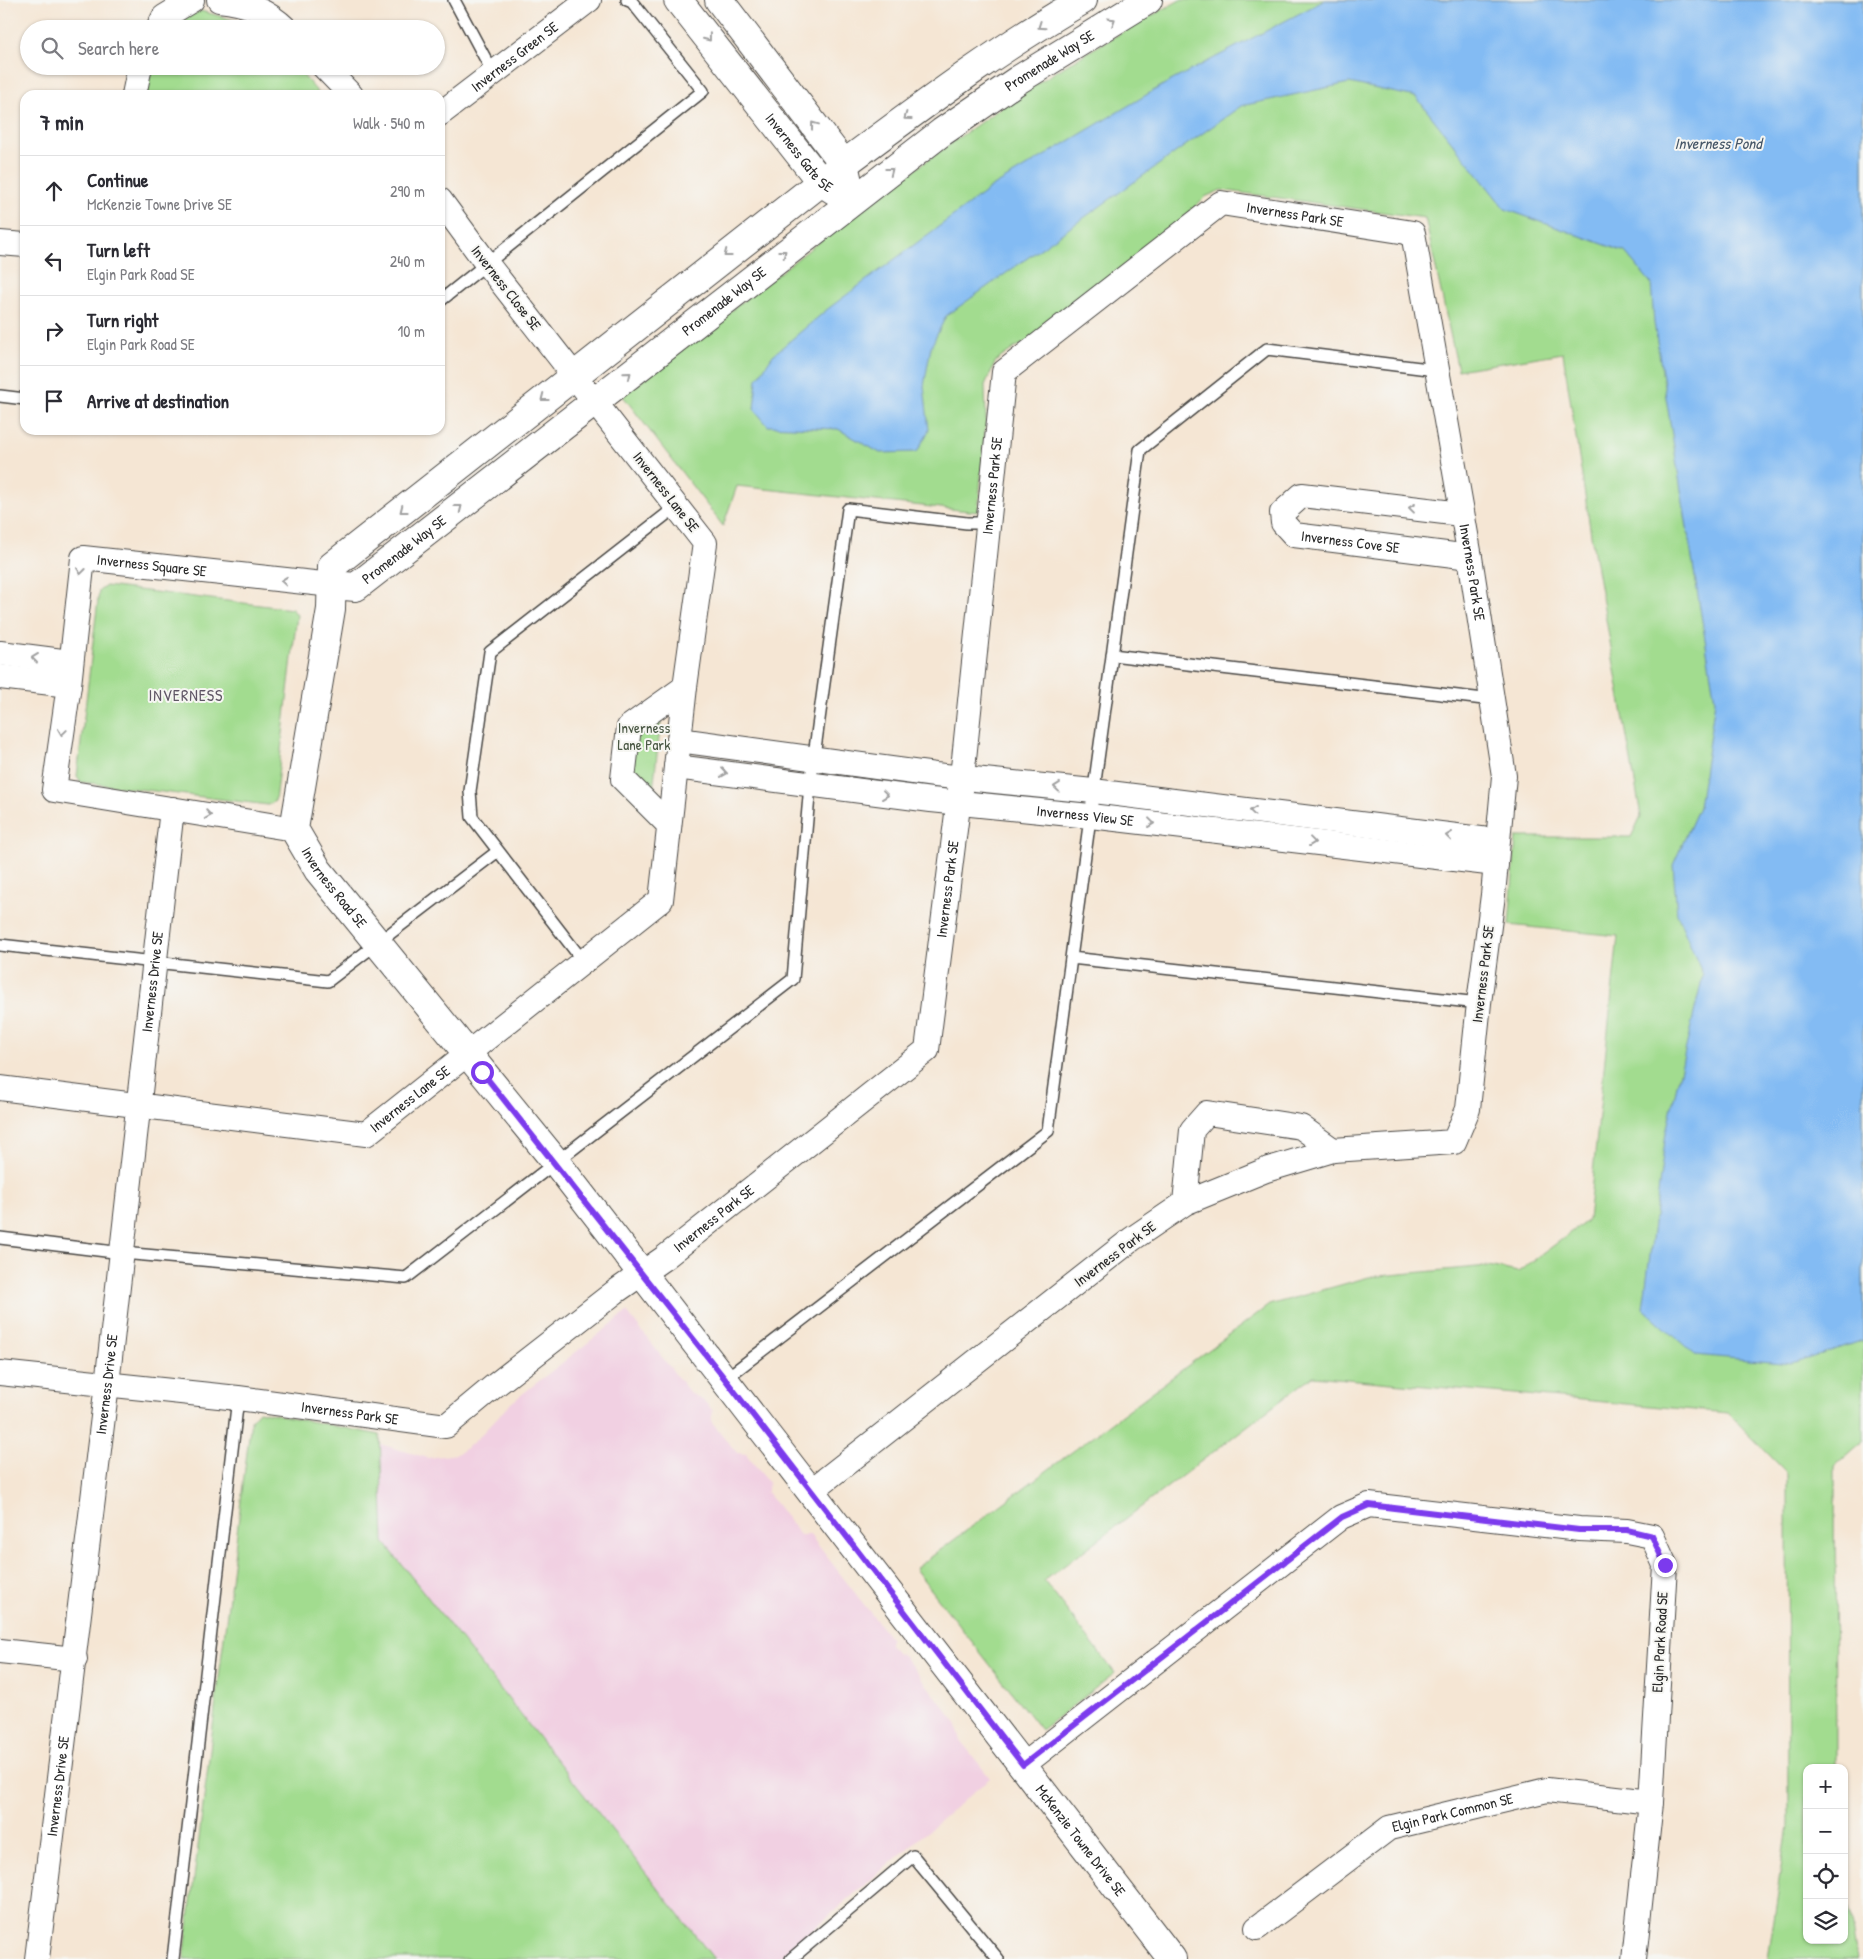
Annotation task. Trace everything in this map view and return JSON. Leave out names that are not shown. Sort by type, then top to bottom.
[{"type":"street","points":[[162,20],[164,17],[192,0]]},
{"type":"street","points":[[219,0],[242,2],[272,15],[277,20]]},
{"type":"street","name":"Inverness Green SE","points":[[445,110],[589,0]]},
{"type":"street","name":"Inverness Gate SE","points":[[678,0],[821,182],[852,201]]},
{"type":"street","name":"Inverness Gate SE","points":[[719,0],[844,164],[852,201]]},
{"type":"street","points":[[294,829],[331,609],[332,566],[844,164],[924,105],[1056,16],[1083,0]]},
{"type":"street","name":"Promenade Way SE","points":[[332,585],[356,588],[942,132],[1140,2]]},
{"type":"street","points":[[135,90],[138,75]]},
{"type":"street","points":[[331,75],[346,90]]},
{"type":"street","name":"Inverness Park SE","points":[[0,1373],[238,1398],[446,1426],[508,1375],[615,1292],[641,1275],[927,1050],[957,803],[962,777],[1004,372],[1221,203],[1413,233],[1470,557],[1504,776],[1468,1109],[1454,1142],[1333,1150],[1266,1170],[1185,1203],[1132,1239],[810,1491]]},
{"type":"street","name":"Inverness Close SE","points":[[445,207],[574,375]]},
{"type":"street","points":[[0,243],[20,245]]},
{"type":"street","name":"Inverness Lane SE","points":[[0,1088],[366,1134],[661,900],[685,687],[706,543],[574,375]]},
{"type":"street","name":"Inverness Cove SE","points":[[1461,514],[1302,495],[1282,513],[1283,523],[1294,536],[1470,557]]},
{"type":"street","name":"Inverness Square SE","points":[[294,829],[54,790],[69,685],[70,662],[83,558],[332,585]]},
{"type":"street","points":[[0,654],[70,662]]},
{"type":"street","points":[[0,677],[69,685]]},
{"type":"street","points":[[669,825],[623,779],[628,728],[685,687]]},
{"type":"street","name":"Inverness View SE","points":[[679,740],[814,759],[1093,791],[1497,853]]},
{"type":"street","name":"Inverness View SE","points":[[676,767],[810,786],[957,803],[1497,853]]},
{"type":"street","name":"Inverness Drive SE","points":[[37,1959],[75,1659],[172,809]]},
{"type":"street","name":"Inverness Road SE","points":[[294,829],[318,870],[378,943]]},
{"type":"street","name":"McKenzie Towne Drive SE","points":[[378,943],[555,1161],[641,1275],[725,1379],[1172,1959]]},
{"type":"street","points":[[1185,1203],[1192,1130],[1207,1112],[1301,1127],[1333,1150]]},
{"type":"street","name":"Elgin Park Road SE","points":[[1023,1765],[1342,1517],[1369,1505],[1579,1530],[1627,1530],[1652,1536],[1665,1565],[1651,1802],[1634,1959]]},
{"type":"street","points":[[0,1651],[75,1659]]},
{"type":"street","name":"Elgin Park Common SE","points":[[1256,1928],[1389,1828],[1547,1790],[1651,1802]]},
{"type":"lane","points":[[454,0],[493,73]]},
{"type":"lane","points":[[445,297],[703,91],[632,2],[628,0]]},
{"type":"lane","points":[[725,1379],[1048,1131],[1140,450],[1267,350],[1436,370]]},
{"type":"lane","points":[[0,396],[20,398]]},
{"type":"lane","points":[[584,961],[472,817],[470,791],[490,652],[677,506]]},
{"type":"lane","points":[[0,1238],[122,1253],[406,1278],[793,979],[810,786],[848,510],[967,524],[988,523]]},
{"type":"lane","points":[[1112,655],[1492,700]]},
{"type":"lane","points":[[0,945],[328,981],[498,851]]},
{"type":"lane","points":[[1071,958],[1478,1003]]},
{"type":"lane","points":[[173,1959],[238,1398]]},
{"type":"lane","points":[[791,1959],[913,1856],[998,1959]]},
{"type":"shaded area","points":[[627,1312],[690,1393],[704,1401],[713,1411],[711,1421],[737,1453],[746,1454],[769,1483],[767,1492],[800,1535],[810,1535],[890,1638],[890,1645],[897,1654],[903,1655],[956,1722],[961,1741],[990,1778],[778,1959],[714,1959],[383,1542],[380,1444],[428,1458],[457,1454],[472,1444],[511,1403]]},
{"type":"green space","points":[[1180,0],[1863,0],[1863,1441],[1835,1466],[1836,1764],[1803,1764],[1803,1944],[1848,1944],[1848,1901],[1857,1959],[1768,1959],[1788,1827],[1787,1473],[1728,1413],[1313,1376],[1044,1581],[1115,1673],[1041,1730],[915,1569],[1269,1305],[1369,1277],[1488,1266],[1518,1272],[1588,1220],[1618,936],[1509,925],[1516,837],[1631,837],[1641,816],[1592,541],[1563,353],[1458,370],[1425,218],[1221,190],[1205,197],[1149,251],[1040,337],[1016,347],[996,361],[985,385],[986,419],[978,512],[737,486],[723,526],[623,396],[910,173],[1050,75]]},
{"type":"green space","points":[[201,11],[234,20],[183,20]]},
{"type":"green space","points":[[150,75],[303,75],[316,90],[147,90]]},
{"type":"green space","points":[[106,586],[292,609],[297,615],[275,801],[268,805],[81,782],[77,776],[99,591]]},
{"type":"green space","name":"Inverness Lane Park","points":[[663,703],[651,807],[623,779],[629,727]]},
{"type":"green space","points":[[259,1411],[380,1435],[384,1542],[714,1959],[184,1959],[251,1420]]},
{"type":"water","name":"Inverness Pond","points":[[1325,0],[1863,0],[1863,1342],[1860,1341],[1792,1364],[1695,1355],[1643,1308],[1666,1132],[1703,975],[1677,914],[1673,865],[1699,807],[1715,701],[1654,323],[1651,283],[1625,252],[1505,209],[1416,97],[1349,83],[1241,106],[946,316],[931,347],[924,386],[929,430],[917,452],[880,453],[838,429],[768,426],[754,409],[757,379],[773,355],[829,308],[992,187],[1163,85]]},
{"type":"district","name":"INVERNESS","points":[[186,695]]},
{"type":"route","points":[[482,1072],[555,1161],[641,1275],[725,1379],[1023,1765],[1342,1517],[1369,1505],[1579,1530],[1627,1530],[1652,1536],[1665,1565]]}]
